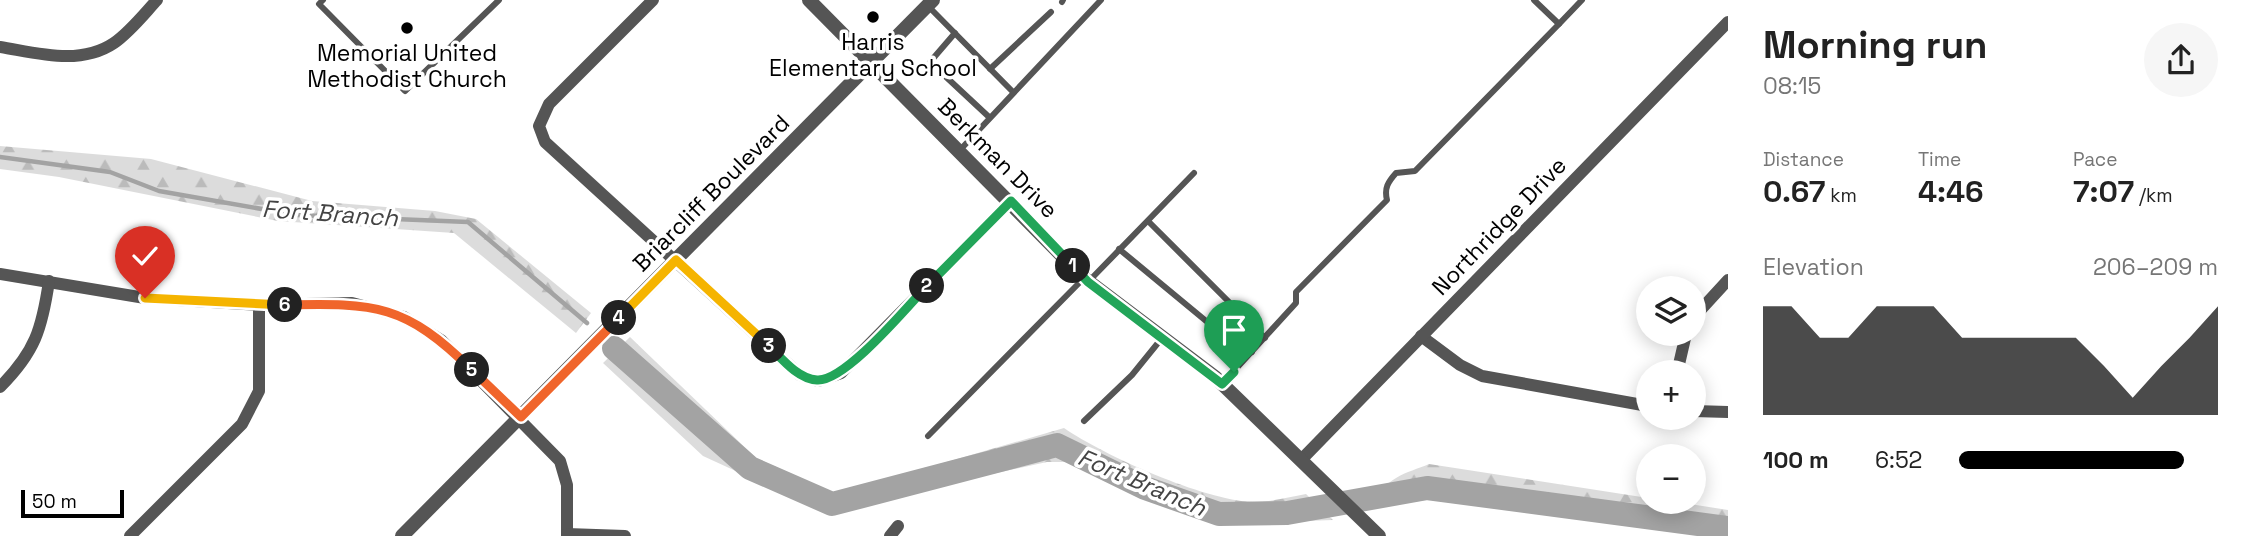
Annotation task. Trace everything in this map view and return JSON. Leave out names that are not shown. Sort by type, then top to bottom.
[{"type":"street","points":[[0,47],[65,57],[93,53],[114,43],[157,0]]},
{"type":"street","points":[[653,0],[549,104],[539,125],[545,142],[800,375],[818,381],[841,373],[1011,201]]},
{"type":"street","name":"Berkman Drive","points":[[809,0],[1011,201],[1086,280],[1222,384],[1326,483],[1356,513],[1371,533]]},
{"type":"street","name":"Briarcliff Boulevard","points":[[402,536],[931,3]]},
{"type":"street","name":"Northridge Drive","points":[[1301,460],[1728,22]]},
{"type":"street","points":[[0,274],[145,298],[259,305],[352,303],[404,317],[441,340],[521,417],[561,461],[567,485],[567,535],[625,536]]},
{"type":"street","points":[[1706,304],[1728,279]]},
{"type":"street","points":[[0,387],[24,362],[43,319],[49,281]]},
{"type":"street","points":[[130,536],[242,424],[259,391],[259,305]]},
{"type":"street","points":[[1420,336],[1460,365],[1482,376],[1636,404]]},
{"type":"street","points":[[1706,411],[1728,412]]},
{"type":"lane","points":[[323,0],[319,4],[405,91],[499,0]]},
{"type":"lane","points":[[958,151],[1101,0]]},
{"type":"lane","points":[[1534,0],[1559,24]]},
{"type":"lane","points":[[1222,384],[1296,303],[1296,292],[1387,200],[1386,186],[1396,173],[1415,172],[1582,0]]},
{"type":"lane","points":[[931,3],[955,33],[1013,92]]},
{"type":"lane","points":[[990,69],[1051,12]]},
{"type":"lane","points":[[955,33],[930,62],[989,117]]},
{"type":"lane","points":[[928,436],[1195,173]]},
{"type":"lane","points":[[1148,221],[1265,338]]},
{"type":"lane","points":[[1119,249],[1223,335],[1252,352]]},
{"type":"lane","points":[[1084,421],[1132,375],[1163,337]]},
{"type":"green space","points":[[0,146],[151,159],[312,201],[435,211],[476,219],[591,313],[576,333],[454,233],[278,221],[59,177],[0,169]]},
{"type":"green space","points":[[630,337],[756,458],[837,494],[1064,428],[1155,475],[1208,494],[1253,502],[1306,494],[1333,520],[1217,524],[1153,499],[1078,462],[1047,462],[823,511],[703,456],[603,363]]},
{"type":"green space","points":[[1429,464],[1636,496],[1636,514],[1706,514],[1706,507],[1728,510],[1728,536],[1435,499],[1379,506],[1384,489],[1404,474]]},
{"type":"waterway","name":"Fort Branch","points":[[0,157],[110,172],[159,191],[296,215],[468,222],[587,323]]},
{"type":"waterway","name":"Fort Branch","points":[[614,348],[750,468],[832,504],[1057,445],[1145,488],[1219,514],[1287,513],[1427,488],[1728,528]]},
{"type":"place","name":"Harris Elementary School","points":[[873,17]]},
{"type":"place","name":"Memorial United Methodist Church","points":[[407,28]]},
{"type":"route","points":[[145,298],[259,305],[352,303],[375,307],[404,317],[441,340],[521,417],[676,260],[800,375],[818,381],[841,373],[1011,201],[1088,282],[1222,384],[1234,372]]}]
